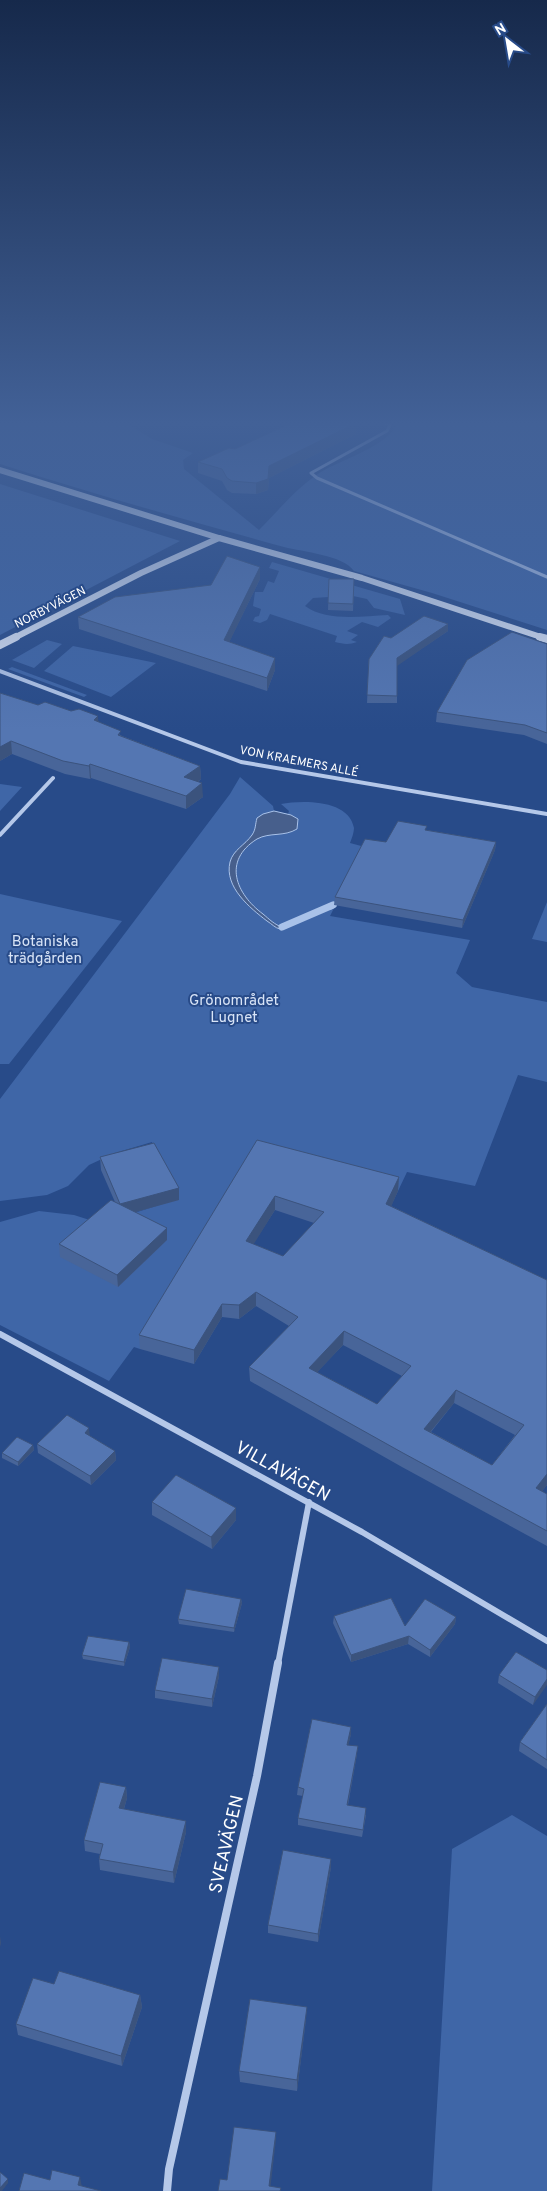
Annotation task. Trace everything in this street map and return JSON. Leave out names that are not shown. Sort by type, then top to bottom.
[{"type":"street","points":[[177,525],[362,578],[547,639]]},
{"type":"street","points":[[424,525],[547,577]]},
{"type":"street","name":"NORBYVÄGEN","points":[[0,645],[141,573],[218,538]]},
{"type":"street","name":"VON KRAEMERS ALLÉ","points":[[0,671],[241,762],[547,814]]},
{"type":"street","points":[[0,835],[53,778]]},
{"type":"street","name":"VILLAVÄGEN","points":[[0,1334],[309,1502],[547,1641]]},
{"type":"street","name":"SVEAVÄGEN","points":[[166,2191],[169,2169],[257,1776],[309,1502]]},
{"type":"green space","points":[[0,525],[130,525],[180,541],[0,635]]},
{"type":"green space","points":[[207,525],[253,525],[259,530],[264,525],[547,525],[547,630],[432,593],[354,571],[341,561],[332,558]]},
{"type":"green space","points":[[272,562],[400,599],[405,615],[374,608],[367,599],[353,596],[353,586],[329,597],[313,598],[305,606],[314,611],[334,616],[388,615],[391,618],[378,627],[362,622],[347,631],[358,635],[351,640],[357,642],[346,644],[335,642],[337,636],[270,614],[267,620],[260,623],[253,621],[255,617],[259,616],[261,609],[253,606],[255,592],[263,592],[268,581],[274,583],[279,571],[269,568]]},
{"type":"green space","points":[[47,640],[62,644],[34,668],[12,660]]},
{"type":"green space","points":[[73,646],[156,663],[111,697],[44,671]]},
{"type":"green space","points":[[12,667],[87,695],[84,697],[8,669]]},
{"type":"green space","name":"Grönområdet Lugnet","points":[[240,777],[273,806],[274,811],[288,814],[289,811],[281,804],[312,802],[334,807],[343,811],[350,818],[354,828],[350,843],[365,847],[330,916],[470,940],[456,973],[472,987],[547,1002],[547,1082],[518,1075],[475,1186],[407,1172],[398,1191],[257,1154],[140,1349],[134,1347],[109,1381],[0,1325],[0,1222],[39,1211],[74,1215],[99,1223],[128,1220],[137,1212],[179,1199],[155,1155],[152,1142],[115,1153],[89,1165],[68,1186],[47,1195],[0,1201],[0,1099],[230,794]]},
{"type":"green space","points":[[0,784],[22,787],[0,811]]},
{"type":"green space","name":"Botaniska trädgården","points":[[0,894],[122,921],[9,1064],[0,1064]]},
{"type":"green space","points":[[547,902],[547,942],[532,939]]},
{"type":"green space","points":[[512,1815],[547,1836],[547,2191],[432,2191],[452,1849]]},
{"type":"shaded area","points":[[274,811],[291,815],[298,819],[297,829],[257,839],[239,857],[236,867],[240,887],[246,897],[270,920],[282,927],[280,929],[260,916],[246,903],[235,888],[229,871],[230,862],[236,851],[252,835],[257,818]]},
{"type":"building","points":[[227,556],[260,567],[224,640],[275,658],[267,678],[78,617],[115,597],[211,585]]},
{"type":"building","points":[[329,579],[354,579],[353,604],[328,603]]},
{"type":"building","points":[[424,616],[448,624],[397,658],[397,696],[367,695],[369,659],[384,636],[391,638]]},
{"type":"building","points":[[512,632],[547,644],[547,733],[525,725],[437,712],[467,660]]},
{"type":"building","points":[[0,693],[38,705],[45,702],[71,711],[79,709],[98,716],[94,720],[121,731],[118,735],[200,766],[184,777],[202,783],[186,796],[90,764],[89,766],[63,761],[11,741],[0,747]]},
{"type":"building","points":[[398,821],[427,826],[425,830],[496,842],[463,920],[335,897],[365,839],[386,842]]},
{"type":"building","points":[[257,1140],[399,1177],[386,1204],[547,1280],[547,1474],[536,1488],[547,1494],[547,1531],[249,1367],[298,1317],[256,1292],[239,1305],[222,1304],[194,1350],[139,1335]],"holes":[[[275,1196],[324,1212],[283,1256],[246,1241]],[[344,1331],[411,1366],[377,1404],[309,1368]],[[456,1390],[524,1425],[492,1465],[424,1429]]]},
{"type":"building","points":[[154,1143],[179,1188],[120,1204],[100,1157]]},
{"type":"building","points":[[111,1200],[167,1228],[117,1275],[59,1244]]},
{"type":"building","points":[[67,1415],[89,1428],[85,1433],[115,1451],[90,1476],[37,1444]]},
{"type":"building","points":[[17,1437],[33,1445],[18,1462],[2,1453]]},
{"type":"building","points":[[176,1475],[236,1508],[211,1537],[152,1502]]},
{"type":"building","points":[[186,1589],[241,1599],[234,1628],[178,1619]]},
{"type":"building","points":[[391,1598],[405,1626],[425,1599],[456,1617],[430,1650],[409,1636],[351,1655],[334,1616]]},
{"type":"building","points":[[88,1636],[129,1642],[124,1662],[82,1655]]},
{"type":"building","points":[[516,1652],[547,1670],[547,1679],[535,1697],[499,1675]]},
{"type":"building","points":[[162,1658],[219,1667],[212,1699],[155,1690]]},
{"type":"building","points":[[547,1704],[547,1760],[520,1742]]},
{"type":"building","points":[[312,1719],[351,1727],[347,1745],[358,1746],[347,1805],[366,1808],[363,1830],[298,1818],[304,1789],[298,1787]]},
{"type":"building","points":[[100,1782],[126,1787],[119,1808],[186,1821],[173,1872],[99,1859],[103,1844],[84,1840]]},
{"type":"building","points":[[283,1850],[331,1859],[318,1934],[268,1925]]},
{"type":"building","points":[[59,1971],[140,1995],[121,2056],[16,2024],[33,1978],[54,1984]]},
{"type":"building","points":[[250,1999],[307,2007],[297,2080],[239,2071]]},
{"type":"building","points":[[234,2127],[276,2132],[269,2186],[281,2188],[280,2191],[218,2191],[220,2179],[227,2180]]},
{"type":"building","points":[[52,2170],[80,2177],[78,2185],[101,2191],[19,2191],[24,2173],[50,2180]]},
{"type":"building","points":[[0,2172],[8,2179],[0,2188]]},
{"type":"waterway","points":[[282,927],[333,905]]},
{"type":"waterway","points":[[330,907],[334,905]]}]
